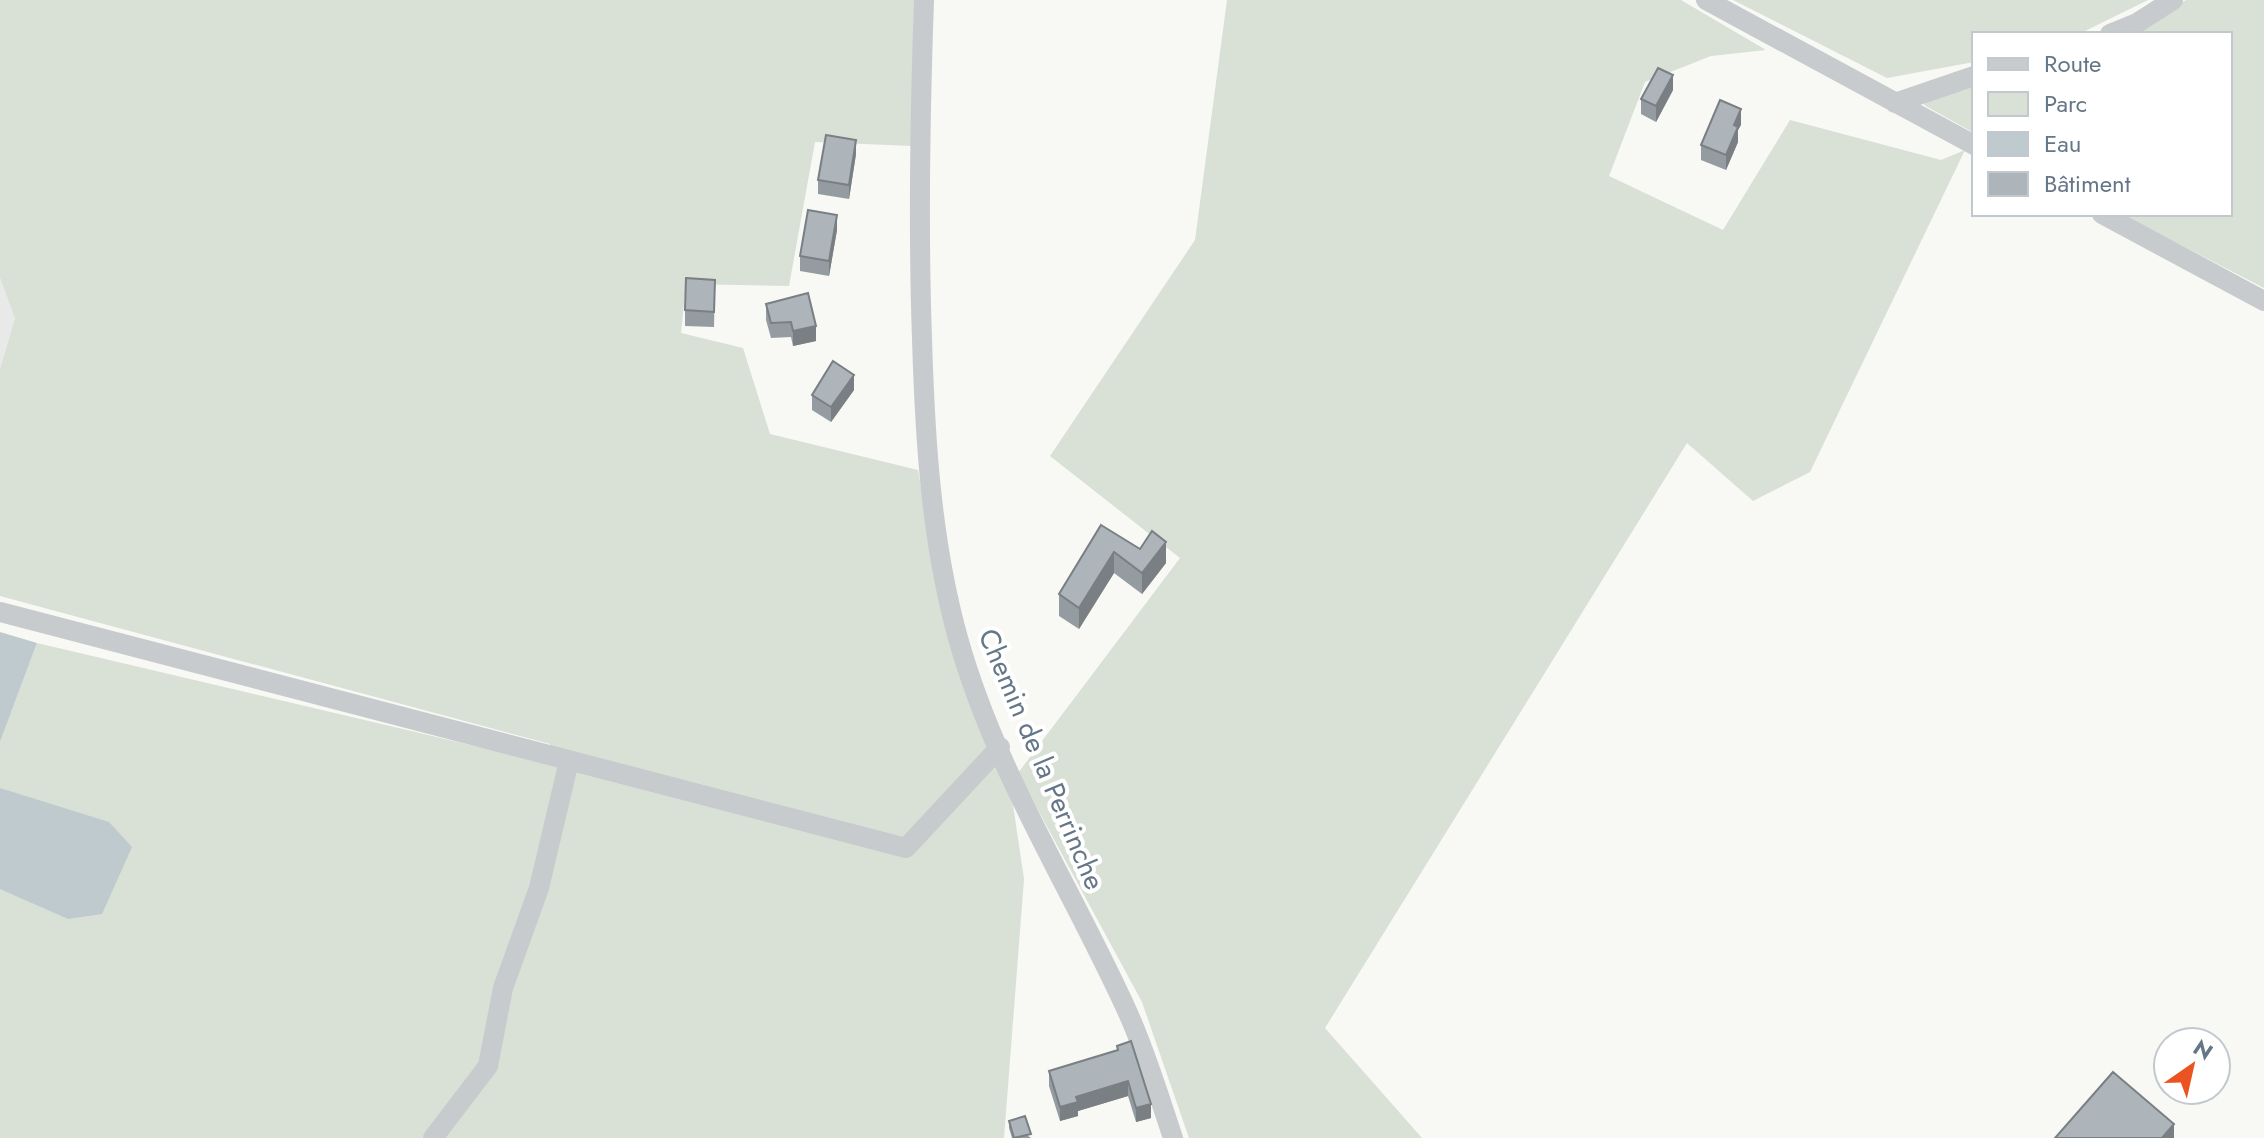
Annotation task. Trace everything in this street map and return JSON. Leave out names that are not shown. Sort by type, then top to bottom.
[{"type":"street","name":"Chemin de la Perrinche","points":[[924,0],[919,248],[928,466],[938,551],[959,640],[1000,747],[1060,881],[1126,1009],[1173,1138]]},
{"type":"street","points":[[1706,0],[1972,144]]},
{"type":"street","points":[[2115,32],[2137,23],[2173,0]]},
{"type":"street","points":[[1895,103],[1972,77]]},
{"type":"street","points":[[2106,216],[2264,301]]},
{"type":"street","points":[[0,612],[906,848],[1000,747]]},
{"type":"street","points":[[433,1138],[488,1066],[503,988],[539,888],[569,761]]},
{"type":"shaded area","points":[[0,278],[15,318],[0,369]]},
{"type":"green space","points":[[0,0],[914,0],[913,146],[815,142],[789,286],[686,284],[681,333],[743,348],[770,434],[918,470],[946,630],[1013,805],[1024,879],[1004,1138],[0,1138],[0,742],[37,643],[543,762],[550,744],[0,596],[0,369],[15,318],[0,278]]},
{"type":"green space","points":[[1227,0],[1681,0],[1766,50],[1711,56],[1645,82],[1609,176],[1723,230],[1790,120],[1941,160],[1965,150],[1810,472],[1753,501],[1687,443],[1325,1028],[1422,1138],[1189,1138],[1142,1002],[1018,773],[1180,558],[1050,456],[1195,240]]},
{"type":"green space","points":[[1733,0],[2148,0],[2083,32],[1972,32],[1972,62],[1887,78]]},
{"type":"green space","points":[[2186,0],[2264,0],[2264,288],[2125,216],[2232,216],[2232,32],[2135,32]]},
{"type":"green space","points":[[1972,85],[1972,132],[1924,105],[1928,97]]},
{"type":"water","points":[[0,632],[37,643],[0,742]]},
{"type":"water","points":[[0,788],[109,822],[132,847],[102,914],[68,919],[0,889]]},
{"type":"building","points":[[1658,68],[1673,75],[1656,106],[1641,99]]},
{"type":"building","points":[[1720,100],[1741,109],[1734,125],[1738,127],[1726,155],[1701,145]]},
{"type":"building","points":[[826,135],[856,140],[849,185],[818,180]]},
{"type":"building","points":[[808,210],[837,215],[829,261],[800,256]]},
{"type":"building","points":[[686,278],[715,280],[714,312],[685,310]]},
{"type":"building","points":[[808,293],[816,326],[793,331],[791,322],[771,323],[766,304]]},
{"type":"building","points":[[833,361],[854,375],[831,407],[812,395]]},
{"type":"building","points":[[1101,525],[1140,549],[1152,531],[1166,542],[1142,573],[1114,552],[1079,608],[1059,594]]},
{"type":"building","points":[[1131,1041],[1151,1104],[1136,1108],[1128,1081],[1076,1097],[1078,1102],[1060,1107],[1049,1071],[1118,1050],[1117,1046]]},
{"type":"building","points":[[2113,1072],[2174,1124],[2162,1138],[2055,1138]]},
{"type":"building","points":[[1025,1116],[1031,1134],[1014,1138],[1009,1121]]}]
